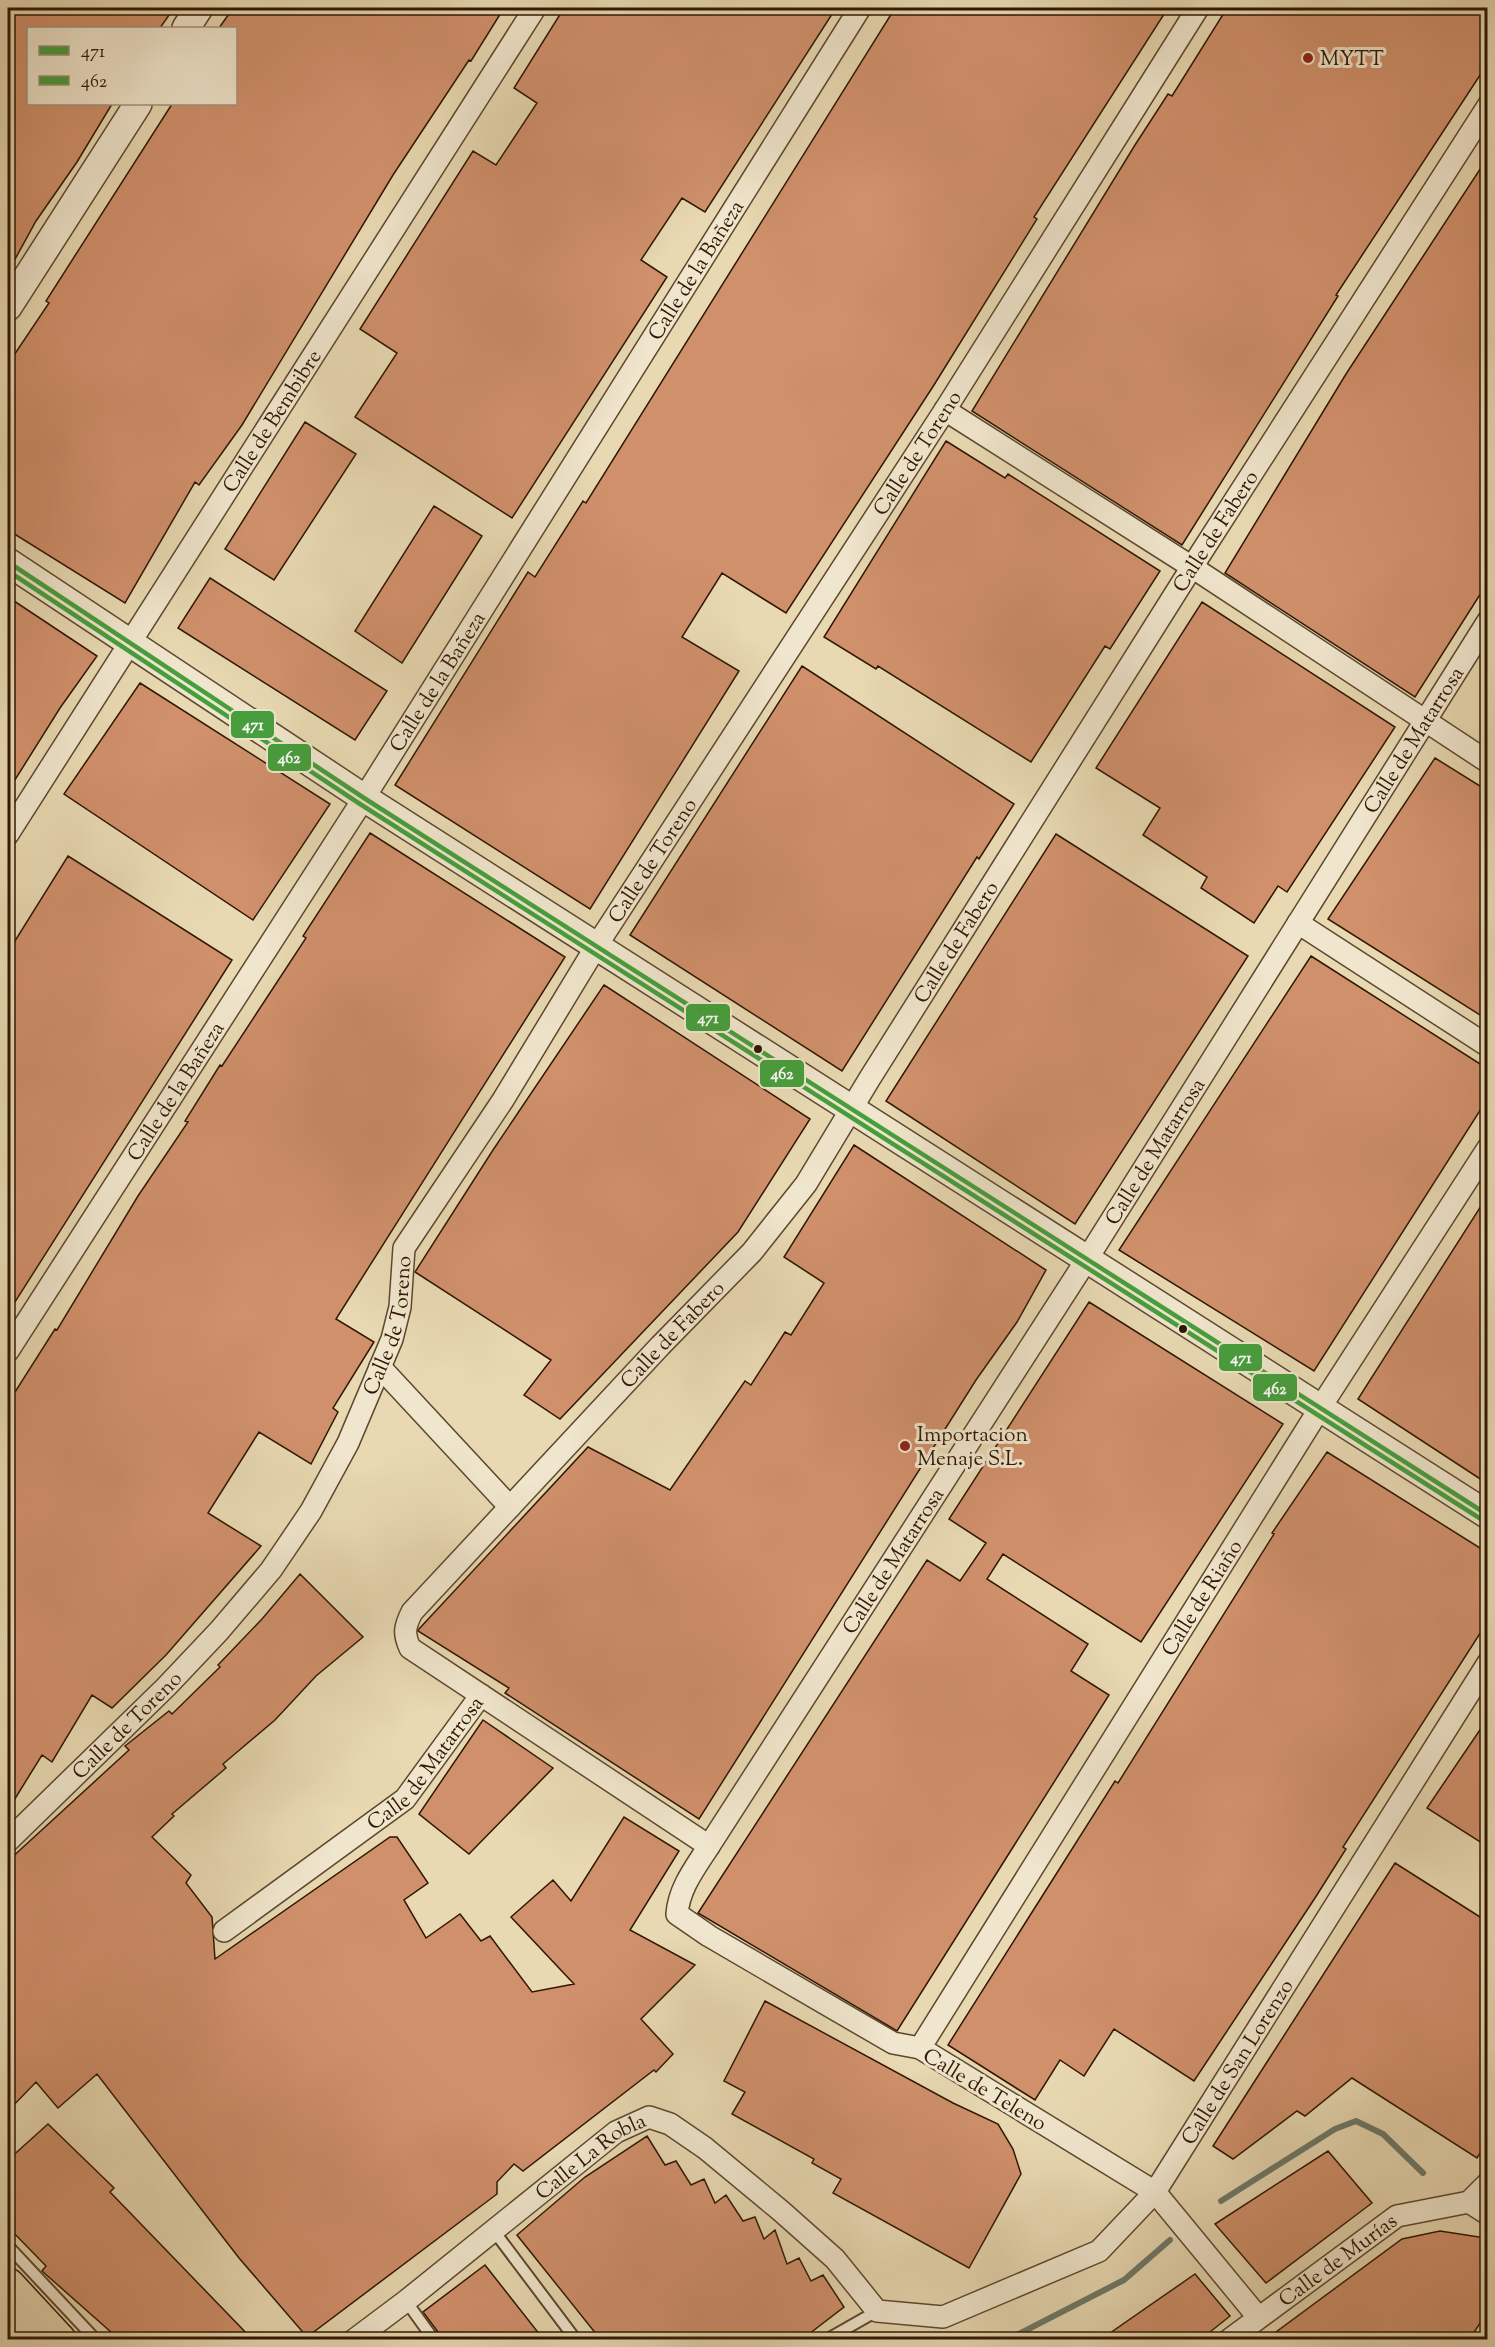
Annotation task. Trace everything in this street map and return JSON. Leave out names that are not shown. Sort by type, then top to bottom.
[{"type":"main road","points":[[8,2285],[59,2340]]},
{"type":"main road","points":[[8,2326],[21,2340]]},
{"type":"street","points":[[187,27],[200,8]]},
{"type":"street","name":"Calle de Bembibre","points":[[8,834],[535,8]]},
{"type":"street","name":"Calle de la Bañeza","points":[[8,1351],[364,798],[860,8]]},
{"type":"street","name":"Calle de Toreno","points":[[8,1841],[166,1687],[271,1570],[312,1511],[348,1443],[392,1339],[400,1307],[404,1248],[502,1100],[597,945],[945,410],[1198,8]]},
{"type":"street","points":[[8,307],[137,105]]},
{"type":"street","name":"Calle de Fabero","points":[[481,1695],[411,1648],[405,1637],[405,1625],[412,1611],[660,1346],[752,1252],[806,1184],[850,1110],[1192,567],[1488,106]]},
{"type":"street","points":[[945,410],[1192,567],[1424,722],[1488,762]]},
{"type":"street","points":[[8,562],[364,798],[1488,1515]]},
{"type":"street","name":"Calle de Matarrosa","points":[[224,1931],[405,1800],[481,1695],[709,1846],[1087,1259],[1488,621]]},
{"type":"street","points":[[1298,923],[1488,1046]]},
{"type":"street","name":"Calle de Riaño","points":[[920,2048],[1320,1408],[1488,1148]]},
{"type":"street","points":[[380,1367],[510,1507]]},
{"type":"street","name":"Calle de San Lorenzo","points":[[877,2311],[943,2317],[1099,2252],[1155,2192],[1488,1663]]},
{"type":"street","name":"Calle de Teleno","points":[[709,1846],[683,1887],[676,1914],[709,1936],[893,2043],[920,2048],[1155,2192],[1258,2317]]},
{"type":"street","name":"Calle La Robla","points":[[354,2340],[616,2132],[649,2117],[670,2124],[705,2148],[781,2211],[835,2259],[877,2311]]},
{"type":"street","points":[[1488,2183],[1469,2202],[1488,2214]]},
{"type":"street","name":"Calle de Murías","points":[[1229,2340],[1397,2216],[1469,2202]]},
{"type":"lane","points":[[494,2231],[576,2340]]},
{"type":"lane","points":[[8,2246],[96,2340]]},
{"type":"lane","points":[[406,2301],[434,2340]]},
{"type":"lane","points":[[826,2340],[877,2311]]},
{"type":"lane","points":[[1484,2340],[1488,2335]]},
{"type":"building","points":[[8,8],[174,8],[161,27],[27,27],[27,105],[111,105],[77,162],[36,221],[8,272]]},
{"type":"building","points":[[233,8],[504,8],[471,61],[469,60],[393,175],[242,425],[199,485],[195,482],[125,603],[8,530],[8,364],[49,303],[46,301],[171,105],[237,105],[237,27],[220,27]]},
{"type":"building","points":[[564,8],[836,8],[705,212],[682,198],[641,260],[667,277],[512,518],[355,417],[397,353],[360,329],[473,151],[496,165],[537,103],[514,88]]},
{"type":"building","points":[[895,8],[1168,8],[1034,217],[1037,219],[934,385],[786,613],[722,573],[682,637],[739,671],[590,909],[395,785],[528,572],[535,577],[583,501],[586,503]]},
{"type":"building","points":[[1227,8],[1488,8],[1488,63],[1336,295],[1338,296],[1182,545],[972,411],[1135,145],[1168,94],[1172,96]]},
{"type":"building","points":[[1488,157],[1488,582],[1415,697],[1225,573],[1346,374]]},
{"type":"building","points":[[305,422],[356,454],[274,580],[225,549]]},
{"type":"building","points":[[946,441],[1005,478],[1008,474],[1160,571],[1110,649],[1105,646],[1031,762],[878,666],[876,669],[824,637]]},
{"type":"building","points":[[434,506],[482,536],[402,663],[355,631]]},
{"type":"building","points":[[210,578],[387,691],[355,740],[178,628]]},
{"type":"building","points":[[8,597],[97,656],[60,708],[8,791]]},
{"type":"building","points":[[1202,602],[1395,727],[1287,892],[1278,886],[1254,923],[1201,888],[1207,877],[1143,835],[1160,808],[1096,768]]},
{"type":"building","points":[[802,666],[1014,804],[979,859],[977,857],[842,1071],[630,935]]},
{"type":"building","points":[[140,683],[330,804],[253,920],[64,794]]},
{"type":"building","points":[[1435,758],[1488,791],[1488,1020],[1328,919]]},
{"type":"building","points":[[370,833],[565,957],[336,1319],[374,1342],[333,1408],[338,1412],[311,1464],[259,1432],[208,1513],[261,1546],[166,1655],[112,1708],[92,1695],[52,1762],[42,1755],[8,1810],[8,1403],[55,1329],[57,1330],[138,1196],[188,1122],[185,1121],[220,1065],[222,1066],[306,938],[303,936]]},
{"type":"building","points":[[1056,834],[1248,956],[1075,1224],[886,1101]]},
{"type":"building","points":[[68,856],[232,960],[8,1313],[8,952]]},
{"type":"building","points":[[1311,956],[1488,1069],[1488,1098],[1314,1371],[1119,1250]]},
{"type":"building","points":[[604,985],[810,1119],[738,1232],[560,1419],[524,1395],[551,1360],[415,1272],[493,1150]]},
{"type":"building","points":[[854,1145],[1046,1270],[1017,1322],[976,1380],[699,1819],[505,1693],[509,1688],[418,1631],[588,1447],[670,1490],[745,1381],[751,1385],[785,1332],[791,1335],[824,1283],[784,1257]]},
{"type":"building","points":[[1488,1195],[1488,1484],[1358,1399]]},
{"type":"building","points":[[1089,1302],[1283,1424],[1141,1642],[1003,1554],[987,1579],[1088,1644],[1071,1671],[1109,1695],[897,2031],[698,1913],[927,1560],[960,1581],[986,1543],[949,1519]]},
{"type":"building","points":[[1327,1452],[1488,1553],[1488,1621],[1343,1847],[1346,1849],[1315,1898],[1194,2081],[1114,2029],[1084,2076],[1060,2060],[1035,2100],[948,2045],[1115,1781],[1118,1783],[1274,1534],[1272,1533]]},
{"type":"building","points":[[300,1574],[363,1637],[316,1676],[275,1720],[223,1764],[226,1768],[172,1814],[174,1816],[152,1837],[191,1875],[186,1883],[212,1917],[215,1959],[390,1837],[397,1837],[428,1883],[404,1900],[426,1938],[460,1914],[481,1941],[490,1936],[532,1992],[574,1984],[511,1917],[553,1880],[571,1901],[624,1817],[679,1851],[630,1930],[695,1965],[641,2019],[673,2054],[656,2072],[654,2070],[523,2171],[514,2164],[497,2182],[497,2194],[307,2337],[239,2258],[97,2074],[58,2108],[36,2082],[8,2111],[8,1861],[129,1750],[125,1746],[169,1711],[172,1714],[220,1667],[218,1665],[262,1619]]},
{"type":"building","points":[[1488,1718],[1488,1847],[1427,1808]]},
{"type":"building","points":[[483,1720],[553,1768],[469,1854],[419,1814]]},
{"type":"building","points":[[1395,1863],[1488,1922],[1488,2141],[1477,2158],[1352,2078],[1305,2116],[1297,2111],[1233,2159],[1213,2146]]},
{"type":"building","points":[[765,2001],[953,2103],[998,2124],[1013,2149],[1021,2174],[969,2268],[833,2193],[841,2179],[812,2163],[814,2159],[732,2114],[745,2092],[724,2081]]},
{"type":"building","points":[[48,2124],[114,2188],[110,2192],[253,2340],[120,2340],[42,2271],[46,2266],[8,2227],[8,2160]]},
{"type":"building","points":[[647,2136],[665,2165],[676,2161],[691,2185],[704,2179],[715,2203],[726,2195],[743,2221],[755,2217],[764,2239],[775,2230],[787,2264],[799,2258],[811,2281],[823,2275],[844,2307],[801,2340],[601,2340],[517,2235],[585,2177]]},
{"type":"building","points":[[1328,2151],[1372,2203],[1266,2283],[1215,2224]]},
{"type":"building","points":[[1440,2231],[1479,2237],[1488,2241],[1488,2311],[1469,2340],[1265,2340],[1402,2239]]},
{"type":"building","points":[[485,2265],[544,2340],[444,2340],[423,2312]]},
{"type":"building","points":[[1195,2274],[1230,2316],[1200,2340],[1100,2340]]},
{"type":"waterway","points":[[1221,2201],[1335,2129],[1356,2121],[1383,2134],[1423,2173]]},
{"type":"waterway","points":[[1007,2340],[1124,2280],[1170,2240]]},
{"type":"transit line","name":"471","points":[[8,562],[364,798],[1488,1515]]},
{"type":"transit line","name":"462","points":[[8,571],[360,804],[1484,1521]]},
{"type":"place","name":"MYTT","points":[[1308,58]]},
{"type":"place","name":"Importacion Menaje S.L.","points":[[905,1446]]}]
